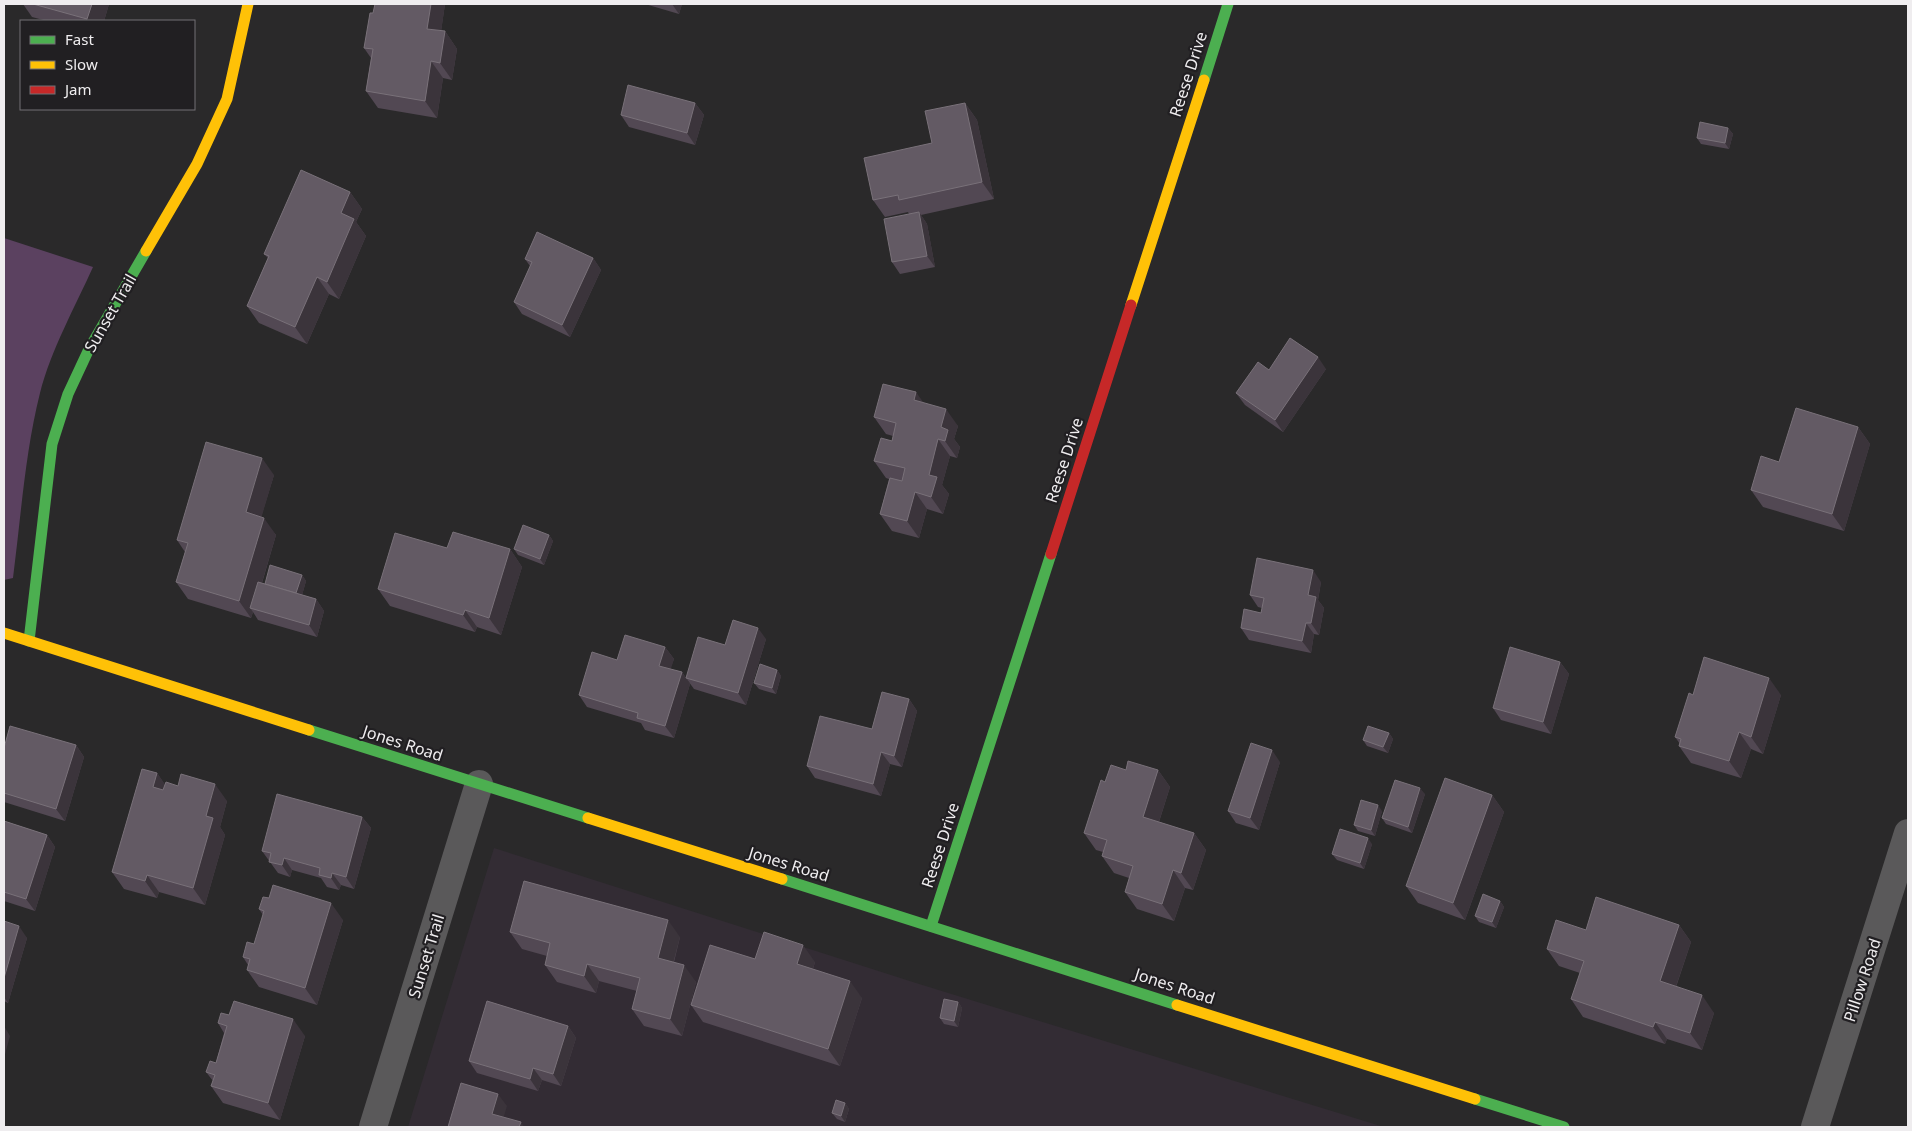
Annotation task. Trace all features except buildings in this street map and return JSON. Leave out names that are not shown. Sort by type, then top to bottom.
[{"type":"street","name":"Sunset Trail","points":[[29,641],[52,444],[68,394],[89,349],[197,164],[227,99],[248,4]]},
{"type":"street","name":"Reese Drive","points":[[931,926],[1228,4]]},
{"type":"street","name":"Jones Road","points":[[4,633],[1564,1127]]},
{"type":"street","name":"Sunset Trail","points":[[374,1127],[479,784]]},
{"type":"street","name":"Pillow Road","points":[[1816,1127],[1908,833]]},
{"type":"shaded area","points":[[4,238],[93,267],[57,345],[40,393],[27,462],[13,578],[4,580]]},
{"type":"shaded area","points":[[494,848],[916,983],[1384,1127],[408,1127]]},
{"type":"traffic: fast","points":[[1204,80],[1228,4]]},
{"type":"traffic: fast","points":[[29,641],[52,444],[68,394],[89,349],[146,251]]},
{"type":"traffic: fast","points":[[931,926],[1051,554]]},
{"type":"traffic: fast","points":[[309,730],[588,818]]},
{"type":"traffic: fast","points":[[782,879],[1177,1005]]},
{"type":"traffic: fast","points":[[1475,1099],[1564,1127]]},
{"type":"traffic: slow","points":[[146,251],[197,164],[227,99],[248,4]]},
{"type":"traffic: slow","points":[[1131,305],[1204,80]]},
{"type":"traffic: slow","points":[[4,633],[309,730]]},
{"type":"traffic: slow","points":[[588,818],[782,879]]},
{"type":"traffic: slow","points":[[1177,1005],[1475,1099]]},
{"type":"traffic: jam","points":[[1051,554],[1131,305]]}]
